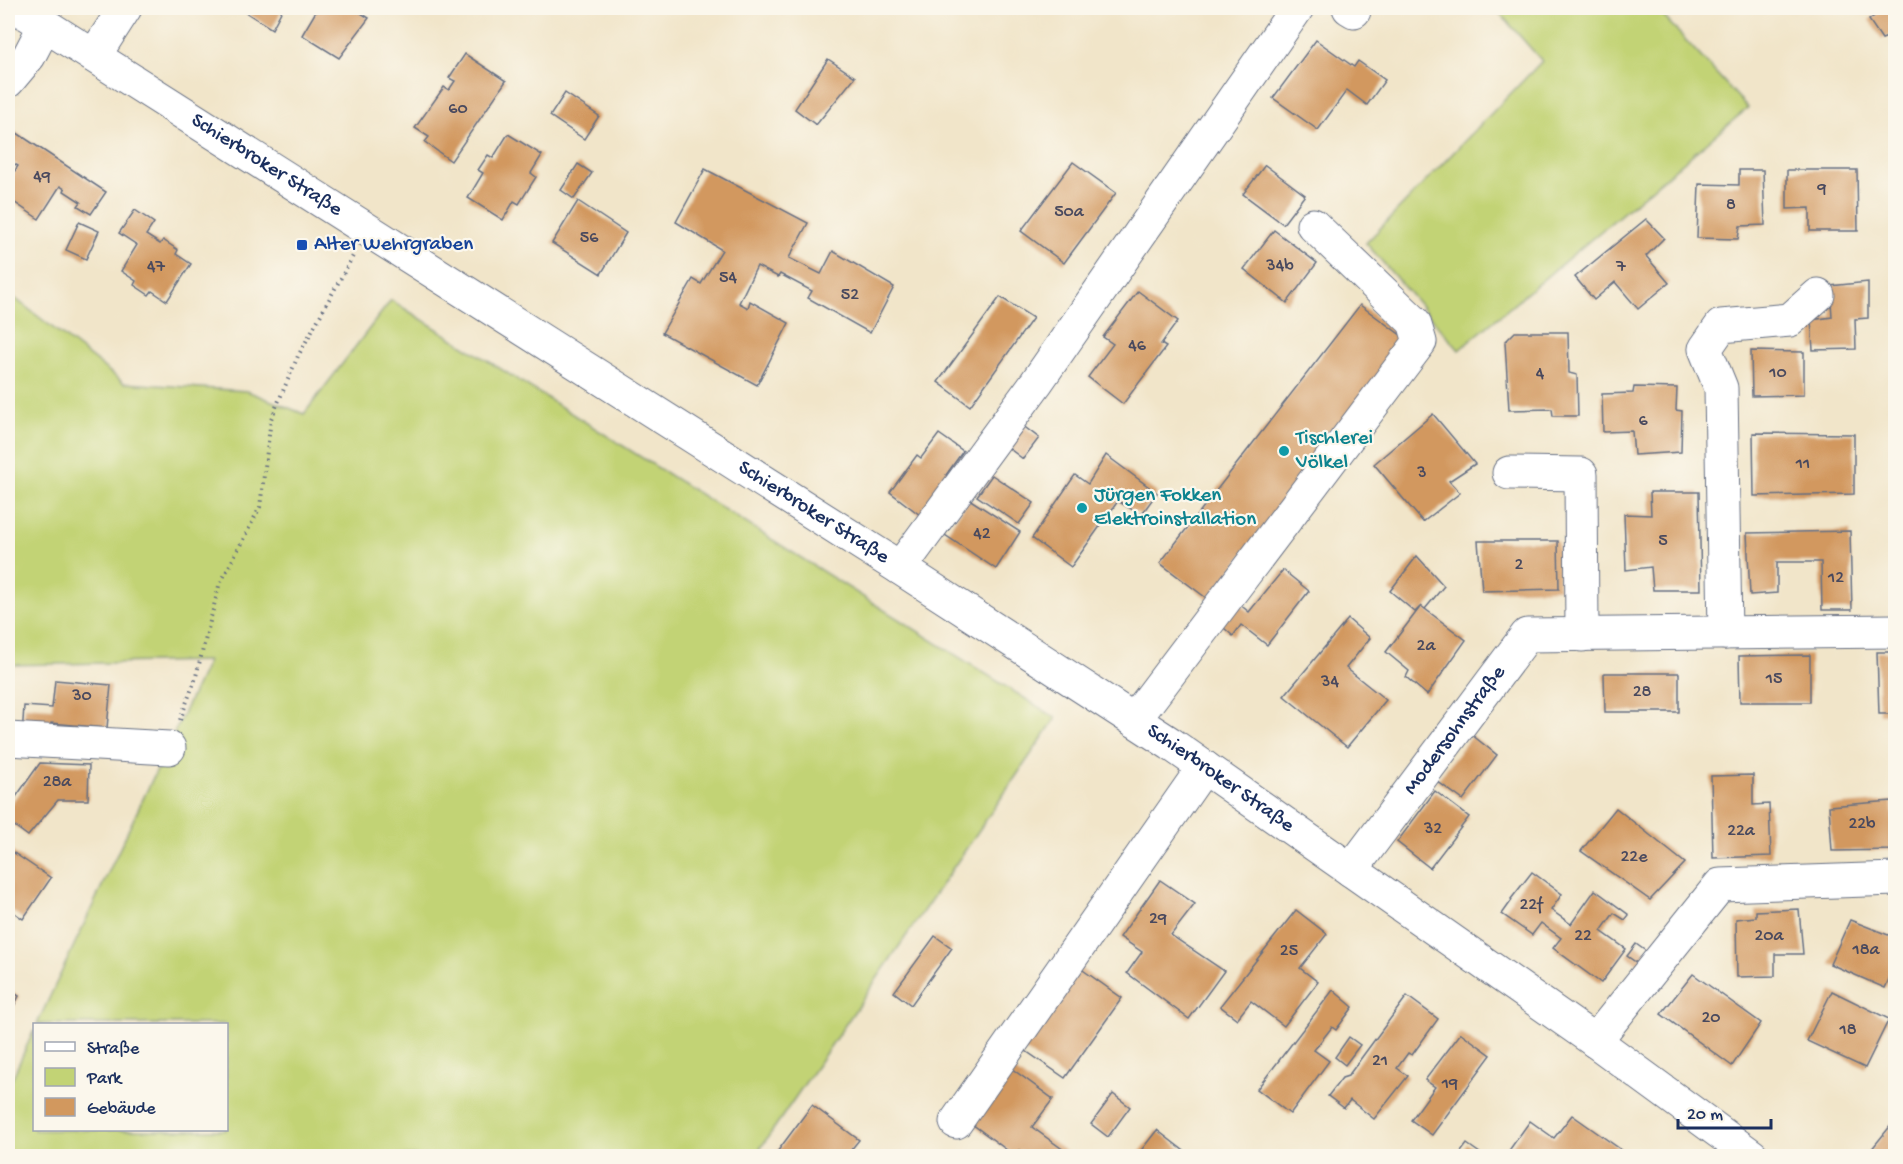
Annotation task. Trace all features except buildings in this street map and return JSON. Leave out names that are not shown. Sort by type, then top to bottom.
[{"type":"main road","name":"Schierbroker Straße","points":[[18,8],[900,568],[1134,720],[1595,1041],[1752,1156]]},
{"type":"main road","points":[[94,56],[125,8]]},
{"type":"main road","points":[[900,568],[1036,383],[1297,8]]},
{"type":"main road","points":[[8,81],[29,56],[45,25]]},
{"type":"main road","points":[[1134,720],[1420,342],[1414,322],[1313,225]]},
{"type":"main road","points":[[1725,633],[1721,387],[1706,349],[1721,326],[1790,320],[1818,295]]},
{"type":"main road","points":[[1509,473],[1581,474],[1582,635]]},
{"type":"main road","name":"Modersohnstraße","points":[[1351,870],[1527,635],[1896,631]]},
{"type":"main road","points":[[8,739],[169,748]]},
{"type":"main road","points":[[956,1122],[1204,767]]},
{"type":"main road","points":[[1595,1041],[1720,885],[1896,879]]},
{"type":"path","points":[[169,748],[195,680],[219,586],[260,507],[271,419],[298,356],[354,254]]},
{"type":"green space","points":[[1495,8],[1656,8],[1748,108],[1459,350],[1366,243],[1542,61]]},
{"type":"green space","points":[[8,293],[124,383],[247,391],[304,414],[391,300],[1056,718],[755,1156],[8,1156],[8,1088],[33,1032],[33,1131],[228,1131],[228,1023],[37,1023],[208,661],[8,665]]},
{"type":"place","name":"Alter Wehrgraben","points":[[302,245]]},
{"type":"place","name":"Tischlerei Völkel","points":[[1284,451]]},
{"type":"place","name":"Jürgen Fokken Elektroinstallation","points":[[1082,508]]}]
